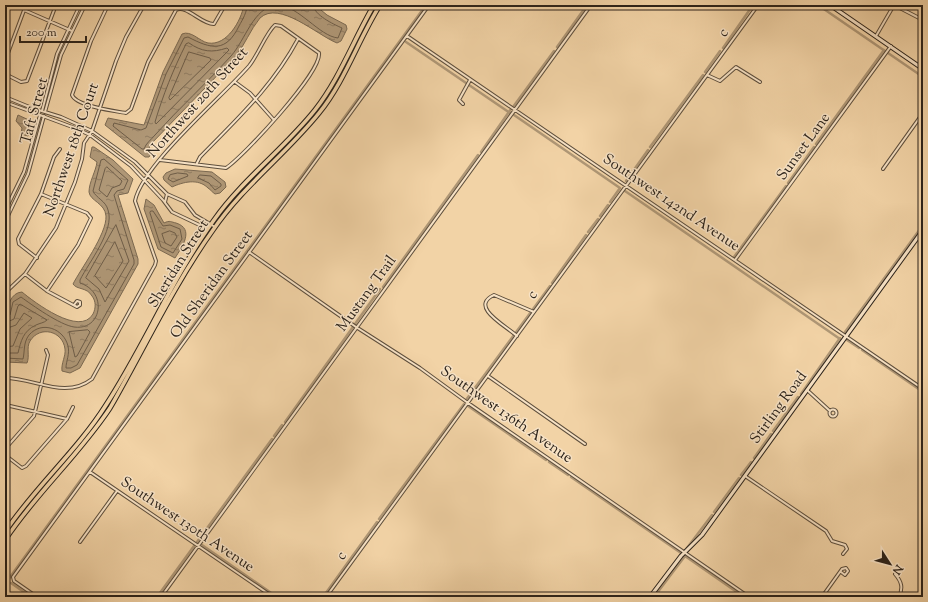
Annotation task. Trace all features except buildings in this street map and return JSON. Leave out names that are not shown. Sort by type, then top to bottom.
[{"type":"main road","name":"Sheridan Street","points":[[5,532],[29,500],[83,438],[107,405],[180,272],[237,192],[301,127],[321,103],[374,5]]},
{"type":"main road","name":"Sheridan Street","points":[[213,226],[240,195],[304,130],[324,106],[380,5]]},
{"type":"main road","name":"Sheridan Street","points":[[5,540],[32,503],[86,442],[106,414],[210,230]]},
{"type":"street","points":[[5,61],[26,5]]},
{"type":"street","points":[[5,74],[21,82],[27,81],[56,5]]},
{"type":"street","name":"Taft Street","points":[[5,211],[19,184],[30,153],[57,54],[80,5]]},
{"type":"street","name":"Taft Street","points":[[5,222],[23,186],[34,154],[62,55],[85,5]]},
{"type":"street","points":[[108,5],[83,62],[74,88],[73,98],[100,108],[129,112],[148,62],[162,33],[178,8],[183,9],[210,25],[214,24],[225,5]]},
{"type":"street","name":"Northwest 18th Court","points":[[5,293],[25,274],[56,228],[67,205],[82,158],[84,143],[92,131],[116,61],[126,37],[144,5]]},
{"type":"street","name":"Old Sheridan Street","points":[[37,597],[13,580],[429,5]]},
{"type":"street","name":"Mustang Trail","points":[[161,597],[591,5]]},
{"type":"street","name":"c","points":[[326,597],[488,376],[515,334],[534,312],[758,5]]},
{"type":"street","points":[[830,5],[923,69]]},
{"type":"street","points":[[876,36],[894,5],[923,20]]},
{"type":"street","points":[[24,10],[72,31]]},
{"type":"street","name":"Northwest 20th Street","points":[[42,384],[66,389],[76,388],[86,383],[97,372],[155,266],[156,261],[135,201],[137,192],[145,180],[160,160],[250,65],[275,25],[281,26],[298,39]]},
{"type":"street","name":"Southwest 142nd Avenue","points":[[407,36],[923,389]]},
{"type":"street","points":[[160,160],[197,163],[226,168],[291,102],[306,81],[318,60],[319,53],[298,39],[276,75],[200,157],[197,163]]},
{"type":"street","name":"Sunset Lane","points":[[735,260],[891,46]]},
{"type":"street","points":[[707,75],[720,80],[736,67],[760,82]]},
{"type":"street","points":[[463,104],[459,100],[464,87],[470,79]]},
{"type":"street","points":[[234,82],[255,99],[274,120]]},
{"type":"street","points":[[5,97],[61,117],[92,131],[135,162],[167,194],[185,202],[194,213],[213,226]]},
{"type":"street","points":[[5,102],[90,135],[124,159],[145,180],[172,212],[188,218],[210,230]]},
{"type":"street","points":[[883,169],[923,113]]},
{"type":"street","points":[[37,258],[18,242],[19,236],[42,194],[54,158],[60,149]]},
{"type":"street","points":[[30,153],[34,154]]},
{"type":"street","points":[[19,184],[23,186]]},
{"type":"street","points":[[42,194],[89,214],[91,218],[78,245],[47,291]]},
{"type":"street","points":[[164,203],[167,194]]},
{"type":"street","points":[[188,218],[194,213]]},
{"type":"street","name":"Stirling Road","points":[[650,597],[702,534],[923,230]]},
{"type":"street","name":"Southwest 136th Avenue","points":[[249,252],[356,327],[420,368],[468,403],[749,597]]},
{"type":"street","points":[[25,274],[47,291],[74,305]]},
{"type":"street","points":[[515,334],[491,315],[485,308],[485,303],[489,297],[494,295],[501,297],[534,312]]},
{"type":"street","points":[[5,449],[34,416],[48,355],[46,350]]},
{"type":"street","points":[[488,376],[585,444]]},
{"type":"street","points":[[5,378],[17,378],[42,384]]},
{"type":"street","points":[[806,390],[830,410]]},
{"type":"street","points":[[6,407],[36,411],[67,419]]},
{"type":"street","points":[[5,454],[22,468],[26,466],[67,419],[73,407]]},
{"type":"street","name":"Southwest 130th Avenue","points":[[90,472],[273,597]]},
{"type":"street","points":[[744,476],[826,532],[832,541],[845,545],[847,549],[843,554]]},
{"type":"street","points":[[80,542],[117,491]]},
{"type":"street","points":[[822,597],[841,572]]},
{"type":"street","points":[[895,574],[901,583],[899,597]]},
{"type":"water","points":[[244,5],[315,5],[327,15],[346,25],[347,29],[341,41],[337,43],[287,16],[277,13],[268,14],[260,18],[235,57],[150,145],[149,149],[151,154],[149,157],[145,157],[105,125],[108,118],[144,125],[163,72],[182,34],[189,33],[208,43],[221,41],[227,37],[236,25]]},
{"type":"water","points":[[18,115],[31,121],[28,136],[21,134],[22,128],[16,121]]},
{"type":"water","points":[[92,147],[113,160],[133,179],[128,193],[118,195],[138,259],[138,264],[80,368],[70,373],[62,371],[65,349],[60,338],[56,334],[50,332],[39,333],[30,341],[28,346],[27,363],[5,362],[5,321],[10,301],[15,295],[22,292],[36,303],[68,320],[78,322],[87,320],[94,312],[95,302],[90,293],[73,284],[98,242],[105,224],[106,216],[103,208],[92,198],[89,192],[97,162],[90,157]]},
{"type":"water","points":[[175,169],[212,172],[225,182],[226,187],[220,193],[215,194],[204,185],[195,182],[186,182],[172,187],[164,180],[163,177],[166,173]]},
{"type":"water","points":[[146,199],[154,205],[164,223],[169,221],[176,223],[185,229],[185,239],[175,258],[158,249],[144,209]]},
{"type":"waterway","points":[[5,584],[426,5]]},
{"type":"waterway","points":[[557,47],[587,5]]},
{"type":"waterway","points":[[723,48],[753,5]]},
{"type":"waterway","points":[[818,5],[885,51]]},
{"type":"waterway","points":[[406,42],[510,113]]},
{"type":"waterway","points":[[816,144],[884,50]]},
{"type":"waterway","points":[[513,107],[554,51]]},
{"type":"waterway","points":[[705,72],[720,51]]},
{"type":"waterway","points":[[888,53],[923,77]]},
{"type":"waterway","points":[[650,147],[703,75]]},
{"type":"waterway","points":[[481,152],[511,109]]},
{"type":"waterway","points":[[514,115],[620,188],[610,202]]},
{"type":"waterway","points":[[788,183],[814,147]]},
{"type":"waterway","points":[[626,181],[648,150]]},
{"type":"waterway","points":[[383,287],[478,155]]},
{"type":"waterway","points":[[734,257],[786,186]]},
{"type":"waterway","points":[[625,191],[840,339]]},
{"type":"waterway","points":[[600,216],[608,205]]},
{"type":"waterway","points":[[588,232],[598,219]]},
{"type":"waterway","points":[[845,332],[923,225]]},
{"type":"waterway","points":[[552,283],[586,235]]},
{"type":"waterway","points":[[466,400],[550,286]]},
{"type":"waterway","points":[[355,324],[380,289]]},
{"type":"waterway","points":[[285,422],[353,327]]},
{"type":"waterway","points":[[801,394],[840,338]]},
{"type":"waterway","points":[[847,340],[859,348]]},
{"type":"waterway","points":[[862,350],[923,392]]},
{"type":"waterway","points":[[773,431],[798,397]]},
{"type":"waterway","points":[[379,519],[464,404]]},
{"type":"waterway","points":[[468,406],[546,460]]},
{"type":"waterway","points":[[274,436],[282,425]]},
{"type":"waterway","points":[[754,458],[771,434]]},
{"type":"waterway","points":[[197,542],[272,439]]},
{"type":"waterway","points":[[549,462],[568,475]]},
{"type":"waterway","points":[[741,475],[751,462]]},
{"type":"waterway","points":[[571,477],[681,553]]},
{"type":"waterway","points":[[714,512],[739,478]]},
{"type":"waterway","points":[[687,548],[712,515]]},
{"type":"waterway","points":[[323,597],[377,522]]},
{"type":"waterway","points":[[202,545],[277,597]]},
{"type":"waterway","points":[[157,597],[194,546]]},
{"type":"waterway","points":[[654,597],[685,556],[744,597]]},
{"type":"waterway","points":[[11,583],[31,597]]}]
